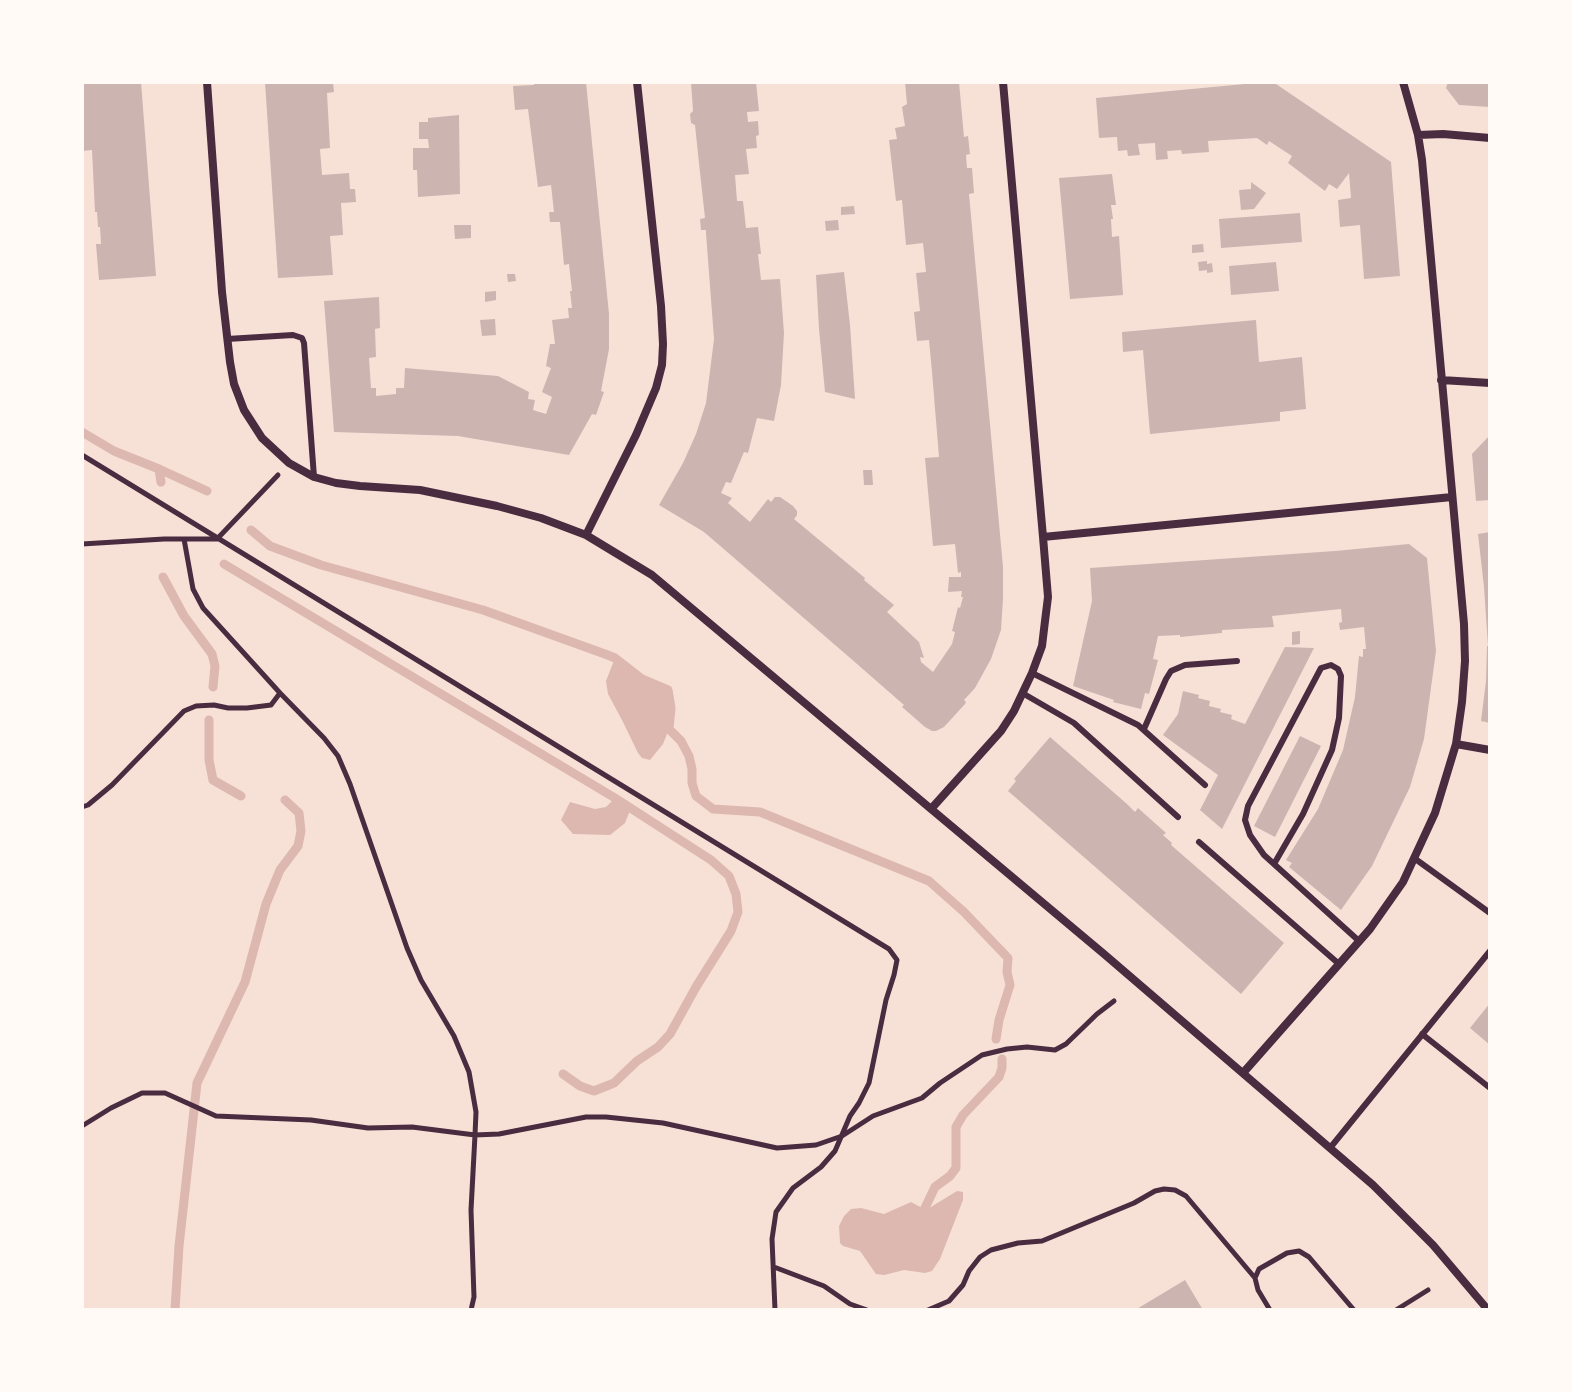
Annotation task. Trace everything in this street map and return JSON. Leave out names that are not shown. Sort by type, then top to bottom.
[{"type":"street","points":[[207,82],[227,339],[234,384],[244,410],[262,438],[289,463],[314,477],[336,483],[420,490],[541,518],[586,535],[652,575],[1373,1185],[1433,1245],[1488,1310]]},
{"type":"street","points":[[586,535],[636,435],[662,365],[661,306],[637,82]]},
{"type":"street","points":[[931,809],[1001,731],[1024,694],[1042,646],[1048,597],[1003,82]]},
{"type":"street","points":[[1243,1073],[1359,941],[1403,882],[1435,813],[1456,744],[1465,661],[1464,624],[1422,160],[1403,82]]},
{"type":"street","points":[[1418,135],[1490,138]]},
{"type":"street","points":[[1441,380],[1490,383]]},
{"type":"street","points":[[1043,537],[1452,497]]},
{"type":"street","points":[[1456,744],[1490,750]]},
{"type":"lane","points":[[227,339],[293,335],[302,338],[314,477]]},
{"type":"lane","points":[[1144,729],[1171,671],[1185,665],[1237,661]]},
{"type":"lane","points":[[1274,864],[1303,814],[1332,750],[1339,718],[1341,676],[1338,669],[1331,665],[1321,668],[1248,806],[1245,820],[1247,829],[1264,855],[1359,941]]},
{"type":"lane","points":[[1032,673],[1144,729],[1205,785]]},
{"type":"lane","points":[[1024,694],[1074,723],[1178,817]]},
{"type":"lane","points":[[1199,842],[1339,964]]},
{"type":"lane","points":[[1414,858],[1490,913]]},
{"type":"lane","points":[[1330,1148],[1490,951]]},
{"type":"lane","points":[[1422,1034],[1490,1088]]},
{"type":"path","points":[[82,455],[889,949],[897,960],[869,1083],[835,1151],[821,1167],[793,1188],[776,1212],[772,1239],[775,1310]]},
{"type":"path","points":[[82,544],[217,539],[289,463]]},
{"type":"path","points":[[184,539],[193,589],[203,608],[338,756],[407,948],[421,980],[454,1036],[469,1072],[476,1112],[471,1210],[474,1297],[471,1310]]},
{"type":"path","points":[[82,807],[112,785],[184,711],[196,706],[247,708],[271,705],[280,693]]},
{"type":"path","points":[[82,1126],[142,1093],[165,1093],[216,1116],[311,1120],[368,1128],[412,1127],[475,1135],[499,1134],[586,1117],[606,1117],[663,1123],[777,1148],[816,1145],[842,1136],[873,1116],[922,1098],[982,1055],[1027,1047],[1055,1050],[1066,1044],[1114,1001]]},
{"type":"path","points":[[928,1310],[949,1301],[980,1257],[991,1250],[1042,1241],[1164,1189],[1186,1196],[1255,1278],[1270,1310]]},
{"type":"path","points":[[1255,1278],[1259,1269],[1287,1253],[1299,1251],[1309,1257],[1354,1310]]},
{"type":"path","points":[[773,1267],[824,1286],[850,1304],[867,1310]]},
{"type":"path","points":[[1396,1310],[1428,1290]]},
{"type":"shaded area","points":[[615,658],[642,679],[668,690],[671,708],[669,729],[663,744],[650,760],[638,753],[608,694],[606,681]]},
{"type":"shaded area","points":[[615,798],[631,808],[625,823],[610,835],[573,834],[561,820],[570,802],[595,809],[606,807]]},
{"type":"shaded area","points":[[957,1191],[963,1192],[963,1200],[940,1259],[932,1271],[904,1270],[876,1274],[860,1251],[840,1243],[839,1226],[851,1209],[861,1208],[884,1214],[911,1202],[926,1210]]},
{"type":"building","points":[[82,82],[141,82],[156,276],[99,280],[96,244],[101,244],[95,212],[92,150],[82,151]]},
{"type":"building","points":[[265,82],[333,82],[334,92],[327,93],[330,148],[320,149],[322,175],[349,173],[350,189],[355,189],[356,202],[341,203],[343,235],[330,236],[333,275],[278,278]]},
{"type":"building","points":[[534,82],[586,82],[609,314],[609,349],[601,391],[604,392],[596,415],[592,414],[569,455],[458,436],[334,432],[324,301],[379,297],[380,328],[375,329],[376,357],[369,358],[371,388],[376,388],[376,396],[396,394],[396,388],[404,388],[405,368],[498,376],[529,392],[528,399],[535,400],[533,410],[546,414],[552,397],[542,392],[551,368],[546,366],[550,344],[555,344],[552,320],[569,318],[572,291],[569,264],[564,265],[560,222],[550,222],[549,212],[554,212],[551,185],[538,187],[528,109],[515,110],[513,86],[534,85]]},
{"type":"building","points":[[691,82],[756,82],[759,111],[747,112],[748,122],[758,121],[757,148],[746,149],[749,174],[735,175],[737,201],[743,201],[746,228],[758,227],[761,280],[780,279],[784,333],[781,385],[774,421],[757,418],[748,453],[744,452],[731,483],[726,482],[721,493],[732,498],[728,503],[750,522],[768,499],[771,502],[775,497],[780,497],[793,506],[797,511],[794,519],[894,605],[887,612],[919,642],[924,658],[920,657],[921,662],[933,672],[952,644],[955,632],[952,631],[963,597],[962,591],[948,592],[949,577],[961,577],[961,572],[958,573],[955,544],[933,546],[925,458],[939,457],[929,340],[917,341],[914,312],[920,311],[916,273],[926,272],[923,243],[906,245],[902,200],[896,201],[889,140],[897,139],[895,128],[905,126],[902,107],[907,104],[905,82],[959,82],[964,137],[968,136],[970,154],[966,155],[967,168],[972,168],[974,193],[969,194],[1003,567],[1003,599],[1001,630],[991,659],[975,688],[964,700],[965,704],[944,727],[936,731],[925,727],[902,707],[904,705],[704,532],[659,505],[696,434],[706,403],[714,339],[706,230],[701,230],[700,219],[705,218],[695,125],[691,123],[690,114],[693,111]]},
{"type":"building","points":[[1266,82],[1276,84],[1391,162],[1400,276],[1364,279],[1360,225],[1340,227],[1338,200],[1351,198],[1349,173],[1337,189],[1329,184],[1325,191],[1288,163],[1292,156],[1269,141],[1267,145],[1257,138],[1208,141],[1209,152],[1182,154],[1181,150],[1167,151],[1168,159],[1156,160],[1155,143],[1138,144],[1140,155],[1128,156],[1127,150],[1118,151],[1117,137],[1099,138],[1096,98]]},
{"type":"building","points":[[1448,82],[1490,82],[1490,107],[1459,105],[1446,88]]},
{"type":"building","points":[[459,115],[460,194],[418,197],[413,148],[429,148],[428,139],[419,139],[419,122]]},
{"type":"building","points":[[1112,174],[1116,205],[1111,205],[1112,237],[1119,236],[1123,295],[1070,299],[1059,178]]},
{"type":"building","points":[[1251,182],[1266,193],[1254,209],[1241,210],[1239,190],[1251,189]]},
{"type":"building","points":[[854,206],[855,214],[841,215],[841,207]]},
{"type":"building","points":[[1300,213],[1302,242],[1221,248],[1219,219]]},
{"type":"building","points":[[838,220],[839,230],[826,231],[825,221]]},
{"type":"building","points":[[454,225],[471,225],[471,238],[455,239]]},
{"type":"building","points":[[1203,244],[1204,252],[1192,253],[1192,245]]},
{"type":"building","points":[[1207,261],[1207,264],[1212,263],[1213,272],[1199,271],[1198,262]]},
{"type":"building","points":[[1276,262],[1279,291],[1231,295],[1229,266]]},
{"type":"building","points":[[844,272],[855,399],[825,392],[819,329],[816,275]]},
{"type":"building","points":[[507,274],[515,274],[516,281],[508,282]]},
{"type":"building","points":[[496,291],[496,300],[485,302],[485,292]]},
{"type":"building","points":[[495,319],[496,335],[482,336],[480,320]]},
{"type":"building","points":[[1256,320],[1259,362],[1302,357],[1306,409],[1280,412],[1280,421],[1150,434],[1143,350],[1123,352],[1122,332]]},
{"type":"building","points":[[1490,435],[1490,500],[1476,501],[1472,454]]},
{"type":"building","points":[[863,470],[872,470],[873,485],[864,485]]},
{"type":"building","points":[[1490,532],[1490,646],[1488,646],[1478,534]]},
{"type":"building","points":[[1409,544],[1427,558],[1436,651],[1424,739],[1410,787],[1372,866],[1341,910],[1289,867],[1292,863],[1286,860],[1318,809],[1343,750],[1355,697],[1359,656],[1363,657],[1363,649],[1366,649],[1364,627],[1340,630],[1341,609],[1272,616],[1274,627],[1222,630],[1222,633],[1180,637],[1158,636],[1153,659],[1158,660],[1149,694],[1145,693],[1141,709],[1073,686],[1092,601],[1090,568]]},
{"type":"building","points":[[1300,631],[1300,644],[1292,645],[1292,632]]},
{"type":"building","points":[[1487,646],[1490,646],[1490,723],[1481,721]]},
{"type":"building","points":[[1285,647],[1314,648],[1222,829],[1200,810],[1218,775],[1163,735],[1178,714],[1183,691],[1199,695],[1198,698],[1210,701],[1209,706],[1221,709],[1220,712],[1232,715],[1231,719],[1245,724]]},
{"type":"building","points":[[1300,736],[1321,746],[1275,837],[1254,826]]},
{"type":"building","points":[[1050,737],[1135,812],[1138,808],[1166,833],[1163,835],[1171,845],[1284,943],[1241,994],[1008,791],[1016,781],[1014,779]]},
{"type":"building","points":[[1490,1003],[1490,1045],[1470,1028]]},
{"type":"building","points":[[1185,1280],[1203,1310],[1135,1310]]},
{"type":"waterway","points":[[82,432],[114,451],[159,469],[161,482]]},
{"type":"waterway","points":[[159,469],[207,491]]},
{"type":"waterway","points":[[251,530],[270,546],[321,565],[483,610],[605,654],[642,679],[668,690],[671,708],[669,729],[681,741],[689,756],[696,796],[713,809],[760,812],[929,881],[1008,958],[1010,985],[996,1039]]},
{"type":"waterway","points":[[224,564],[615,798],[711,860],[729,876],[736,894],[738,912],[731,931],[670,1034],[614,1083],[594,1091],[563,1074]]},
{"type":"waterway","points":[[163,577],[184,616],[212,654],[215,666],[213,687]]},
{"type":"waterway","points":[[209,720],[209,760],[213,780],[241,796]]},
{"type":"waterway","points":[[175,1310],[197,1083],[245,982],[266,904],[280,870],[298,846],[301,831],[299,813],[285,800]]},
{"type":"waterway","points":[[924,1210],[935,1187],[956,1168],[956,1127],[963,1115],[999,1077],[1002,1059]]}]
